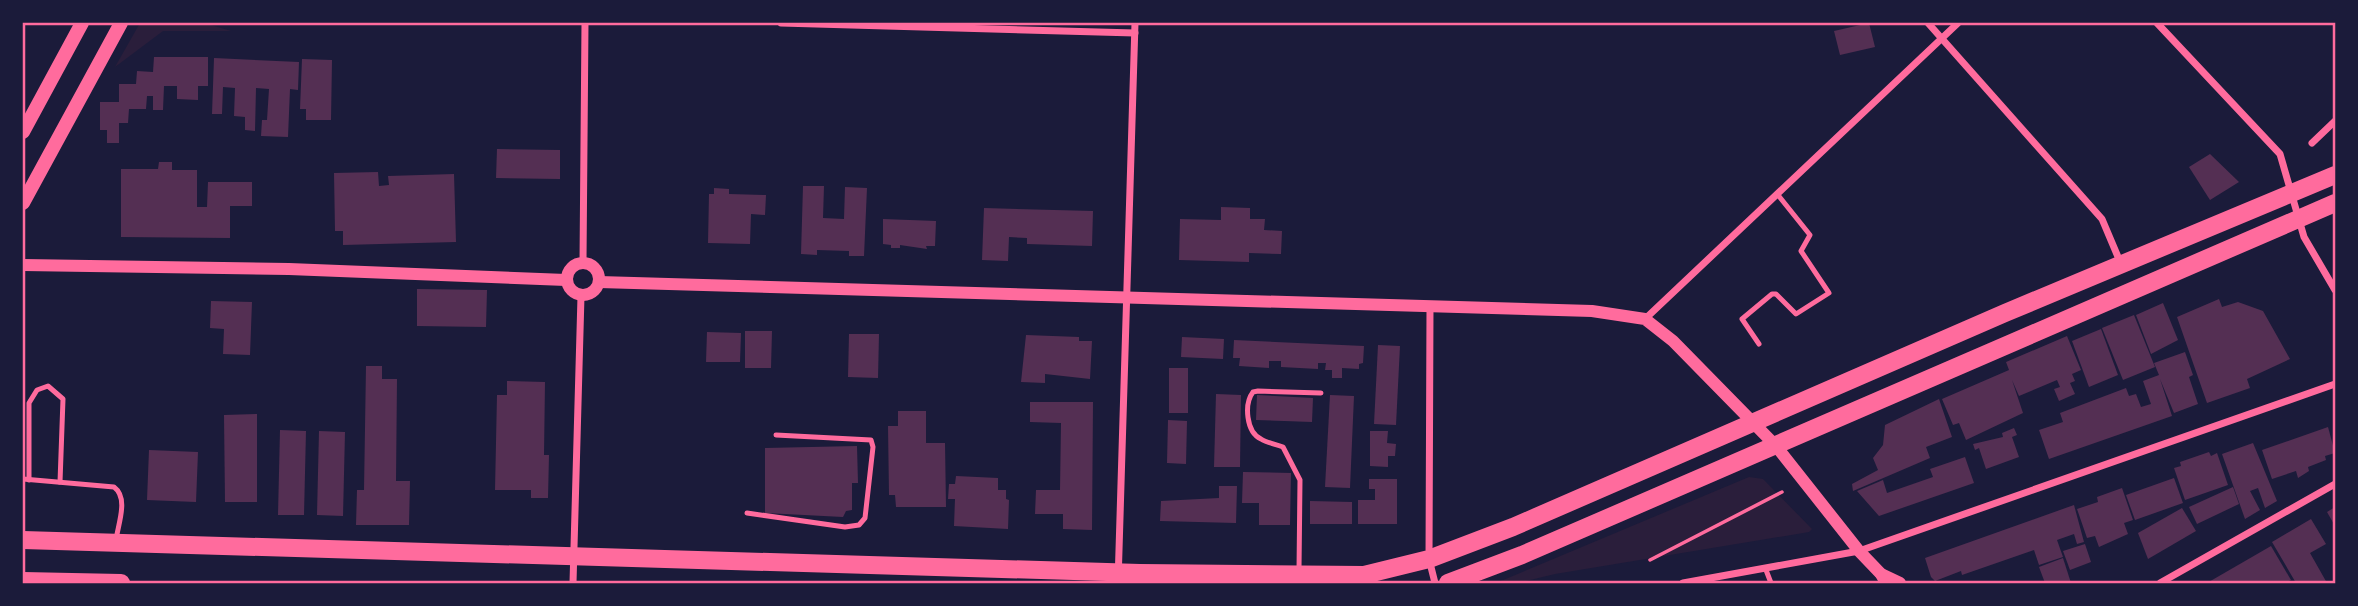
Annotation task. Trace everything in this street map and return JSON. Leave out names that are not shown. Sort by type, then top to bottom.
[{"type":"main road","points":[[23,132],[82,23]]},
{"type":"main road","points":[[23,203],[121,23]]},
{"type":"main road","points":[[23,540],[575,557],[1118,578],[1364,575],[1429,559],[1513,527],[2335,175]]},
{"type":"main road","points":[[1448,583],[1522,555],[1776,446],[1828,420],[2335,203]]},
{"type":"main road","points":[[23,581],[121,583]]},
{"type":"street","points":[[583,263],[586,23]]},
{"type":"street","points":[[781,23],[1135,33]]},
{"type":"street","points":[[1118,578],[1135,23]]},
{"type":"street","points":[[1928,23],[2102,219],[2122,266]]},
{"type":"street","points":[[1645,319],[1958,23]]},
{"type":"street","points":[[2157,23],[2280,153],[2304,237],[2335,290]]},
{"type":"street","points":[[2312,144],[2335,121]]},
{"type":"street","points":[[583,263],[594,267],[598,282],[593,292],[581,296],[569,289],[566,279],[569,270],[583,263]]},
{"type":"street","points":[[23,265],[276,269],[566,279]]},
{"type":"street","points":[[598,282],[1592,311],[1645,319],[1673,341],[1776,446],[1859,551],[1889,580]]},
{"type":"street","points":[[573,583],[581,296]]},
{"type":"street","points":[[1430,307],[1429,559],[1435,583]]},
{"type":"street","points":[[1684,583],[1716,580],[1859,551],[2335,384]]},
{"type":"street","points":[[2160,583],[2335,484]]},
{"type":"lane","points":[[1759,344],[1742,320],[1770,295],[1776,294],[1796,314],[1829,293],[1801,251],[1810,235],[1778,195]]},
{"type":"lane","points":[[60,482],[63,399],[48,386],[37,390],[29,402],[26,480],[60,482],[106,484],[118,490],[121,508],[115,543]]},
{"type":"lane","points":[[1298,577],[1298,474],[1283,447],[1259,439],[1253,433],[1248,418],[1249,400],[1253,392],[1258,391],[1321,393]]},
{"type":"lane","points":[[747,513],[845,527],[859,525],[865,518],[873,447],[871,440],[776,435]]},
{"type":"lane","points":[[1766,570],[1771,583]]},
{"type":"path","points":[[1650,560],[1782,492]]},
{"type":"shaded area","points":[[140,23],[204,23],[231,31],[163,31],[115,67]]},
{"type":"shaded area","points":[[1749,477],[1763,479],[1812,529],[1809,532],[1555,574],[1518,583],[1496,583]]},
{"type":"building","points":[[1869,23],[1875,47],[1840,55],[1834,31]]},
{"type":"building","points":[[154,57],[208,57],[208,86],[198,86],[198,100],[177,99],[177,86],[164,86],[163,110],[153,110],[153,96],[147,96],[146,109],[129,109],[128,123],[119,123],[119,143],[107,143],[107,130],[100,130],[100,102],[119,102],[119,84],[136,84],[137,71],[153,72]]},
{"type":"building","points":[[214,58],[299,62],[298,90],[290,89],[288,137],[261,136],[262,120],[267,120],[269,89],[256,88],[255,131],[245,130],[245,117],[234,116],[235,88],[223,87],[222,114],[212,114]]},
{"type":"building","points":[[302,59],[332,60],[331,120],[306,120],[306,109],[300,109]]},
{"type":"building","points":[[497,149],[560,150],[560,179],[496,178]]},
{"type":"building","points":[[2210,154],[2239,182],[2210,200],[2189,167]]},
{"type":"building","points":[[159,162],[172,162],[172,170],[197,170],[197,207],[207,207],[208,182],[252,182],[252,206],[230,206],[230,238],[121,237],[121,169],[158,169]]},
{"type":"building","points":[[378,172],[379,186],[389,185],[388,176],[454,174],[456,242],[343,245],[343,231],[335,231],[334,173]]},
{"type":"building","points":[[803,186],[824,186],[823,218],[844,219],[845,187],[867,188],[864,256],[849,256],[849,251],[817,250],[817,255],[801,254]]},
{"type":"building","points":[[714,188],[729,189],[729,194],[766,195],[765,215],[751,214],[750,244],[708,243],[709,194],[714,194]]},
{"type":"building","points":[[1221,207],[1250,208],[1250,219],[1265,219],[1264,230],[1282,231],[1281,254],[1249,253],[1249,262],[1179,260],[1180,219],[1221,220]]},
{"type":"building","points":[[984,208],[1093,211],[1092,246],[1027,244],[1027,238],[1009,237],[1008,261],[982,260]]},
{"type":"building","points":[[883,219],[936,221],[935,246],[926,246],[927,249],[900,245],[900,248],[891,248],[891,245],[883,244]]},
{"type":"building","points":[[417,289],[487,290],[486,327],[417,326]]},
{"type":"building","points":[[2219,299],[2222,307],[2238,302],[2263,311],[2290,359],[2247,379],[2250,388],[2207,403],[2177,317]]},
{"type":"building","points":[[211,301],[252,302],[250,355],[223,354],[224,329],[210,328]]},
{"type":"building","points":[[2163,303],[2178,340],[2151,354],[2136,315]]},
{"type":"building","points":[[2134,315],[2155,367],[2123,380],[2102,328]]},
{"type":"building","points":[[2101,329],[2118,375],[2089,387],[2072,341]]},
{"type":"building","points":[[745,331],[772,331],[771,368],[745,368]]},
{"type":"building","points":[[707,332],[741,333],[740,362],[706,362]]},
{"type":"building","points":[[849,334],[879,334],[878,378],[848,377]]},
{"type":"building","points":[[1026,335],[1079,337],[1079,341],[1092,341],[1090,379],[1045,374],[1045,383],[1021,382]]},
{"type":"building","points":[[2067,336],[2081,370],[2072,374],[2075,381],[2070,383],[2075,394],[2059,401],[2054,389],[2060,387],[2057,380],[2019,396],[2012,380],[2023,413],[1966,440],[1959,423],[1953,425],[1942,399],[2009,370],[2006,362]]},
{"type":"building","points":[[1182,337],[1224,339],[1223,359],[1181,357]]},
{"type":"building","points":[[1234,340],[1364,346],[1363,363],[1359,364],[1359,369],[1342,368],[1342,378],[1332,378],[1332,370],[1325,370],[1326,363],[1318,363],[1318,369],[1281,367],[1281,361],[1269,361],[1269,368],[1239,366],[1240,358],[1233,358]]},
{"type":"building","points":[[1378,345],[1400,346],[1396,425],[1374,424]]},
{"type":"building","points":[[2185,352],[2193,375],[2189,377],[2198,404],[2174,413],[2160,379],[2172,416],[2049,459],[2039,430],[2063,422],[2060,413],[2126,388],[2129,396],[2136,394],[2141,407],[2151,404],[2143,381],[2159,375],[2154,363]]},
{"type":"building","points":[[366,366],[382,366],[382,379],[397,379],[396,481],[410,481],[409,525],[356,525],[357,490],[364,490]]},
{"type":"building","points":[[1169,368],[1188,368],[1188,413],[1169,413]]},
{"type":"building","points":[[507,381],[545,382],[544,455],[549,455],[548,498],[531,498],[531,490],[495,490],[497,395],[507,395]]},
{"type":"building","points":[[1216,394],[1241,395],[1240,467],[1214,467]]},
{"type":"building","points":[[1257,395],[1313,398],[1312,422],[1256,420]]},
{"type":"building","points":[[1330,395],[1354,396],[1350,488],[1325,487]]},
{"type":"building","points":[[1939,399],[1952,437],[1926,447],[1930,458],[1853,491],[1852,484],[1878,470],[1873,458],[1883,445],[1885,425]]},
{"type":"building","points":[[1030,402],[1093,402],[1092,530],[1063,529],[1063,514],[1035,514],[1036,490],[1060,490],[1061,423],[1030,422]]},
{"type":"building","points":[[898,411],[926,411],[926,443],[945,443],[946,507],[896,507],[895,495],[889,495],[888,426],[898,426]]},
{"type":"building","points":[[257,414],[257,502],[225,502],[224,415]]},
{"type":"building","points":[[1168,420],[1187,421],[1186,464],[1167,463]]},
{"type":"building","points":[[2328,427],[2335,453],[2308,467],[2309,471],[2298,478],[2296,471],[2272,479],[2262,450]]},
{"type":"building","points":[[2014,428],[2017,435],[2012,437],[2019,457],[1986,469],[1979,448],[1975,450],[1973,444],[2003,437],[2002,433]]},
{"type":"building","points":[[280,430],[306,431],[304,515],[278,515]]},
{"type":"building","points":[[319,431],[345,432],[343,516],[317,515]]},
{"type":"building","points":[[1370,431],[1388,431],[1387,443],[1396,444],[1395,456],[1388,456],[1388,467],[1370,466]]},
{"type":"building","points":[[2253,443],[2277,501],[2265,508],[2258,488],[2250,491],[2260,510],[2245,519],[2222,454]]},
{"type":"building","points":[[857,446],[858,483],[852,483],[852,510],[846,511],[843,517],[765,513],[765,448]]},
{"type":"building","points":[[149,450],[198,452],[196,502],[147,500]]},
{"type":"building","points":[[2209,452],[2211,456],[2217,453],[2228,485],[2185,500],[2174,468],[2181,466],[2180,462]]},
{"type":"building","points":[[1965,457],[1974,483],[1879,516],[1857,491],[1883,480],[1887,493],[1933,477],[1930,469]]},
{"type":"building","points":[[1243,472],[1291,473],[1290,525],[1259,525],[1259,503],[1242,503]]},
{"type":"building","points":[[956,476],[998,478],[998,490],[1006,490],[1006,499],[1009,500],[1008,529],[954,526],[955,499],[948,499],[949,484],[955,484]]},
{"type":"building","points":[[2174,478],[2183,503],[2135,520],[2126,495]]},
{"type":"building","points":[[1369,479],[1397,479],[1397,524],[1358,524],[1358,500],[1375,500],[1375,489],[1369,489]]},
{"type":"building","points":[[1219,486],[1237,486],[1236,523],[1160,521],[1161,501],[1219,498]]},
{"type":"building","points":[[2233,487],[2239,504],[2197,524],[2189,507]]},
{"type":"building","points":[[2122,488],[2133,520],[2124,523],[2128,534],[2099,547],[2095,536],[2087,538],[2077,509],[2098,502],[2097,497]]},
{"type":"building","points":[[1310,501],[1352,502],[1352,524],[1310,524]]},
{"type":"building","points":[[2074,505],[2084,542],[2077,544],[2074,534],[2057,540],[2063,557],[2039,565],[2034,550],[1962,575],[1961,571],[1935,581],[1931,577],[1925,558]]},
{"type":"building","points":[[2335,507],[2335,526],[2327,512]]},
{"type":"building","points":[[2182,508],[2196,531],[2148,559],[2138,533]]},
{"type":"building","points":[[2311,519],[2326,544],[2310,553],[2327,583],[2296,583],[2272,542]]},
{"type":"building","points":[[2085,544],[2091,562],[2070,570],[2063,551]]},
{"type":"building","points":[[2271,546],[2291,580],[2285,583],[2207,583]]},
{"type":"building","points":[[2063,558],[2071,583],[2045,583],[2039,567]]}]
